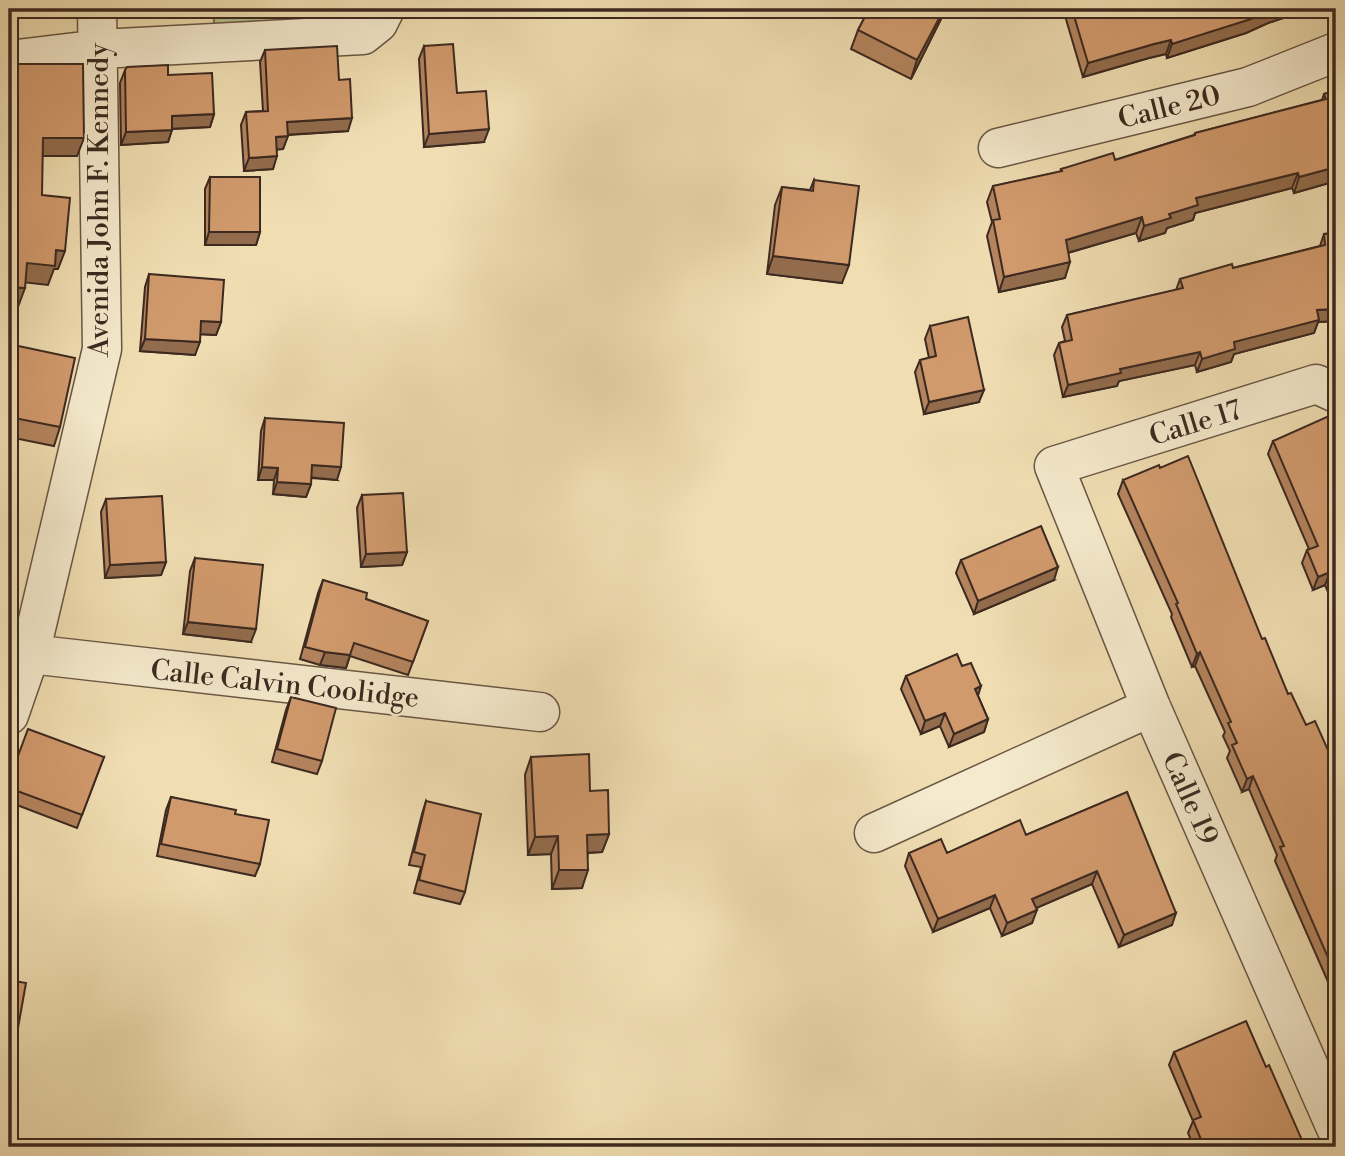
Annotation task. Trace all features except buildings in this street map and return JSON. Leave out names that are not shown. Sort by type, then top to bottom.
[{"type":"street","name":"Avenida John F. Kennedy","points":[[9,715],[30,654],[102,349],[100,50],[97,9]]},
{"type":"street","points":[[9,60],[100,50],[363,34],[378,23],[385,9]]},
{"type":"street","name":"Calle 20","points":[[998,148],[1248,87],[1336,52]]},
{"type":"street","name":"Calle 17","points":[[1054,466],[1316,384],[1336,393]]},
{"type":"street","name":"Calle 19","points":[[1054,466],[1151,707],[1336,1128]]},
{"type":"street","name":"Calle Calvin Coolidge","points":[[30,654],[540,712]]},
{"type":"street","points":[[874,833],[1151,707]]},
{"type":"green space","points":[[213,9],[362,9],[363,22],[215,33]]}]
